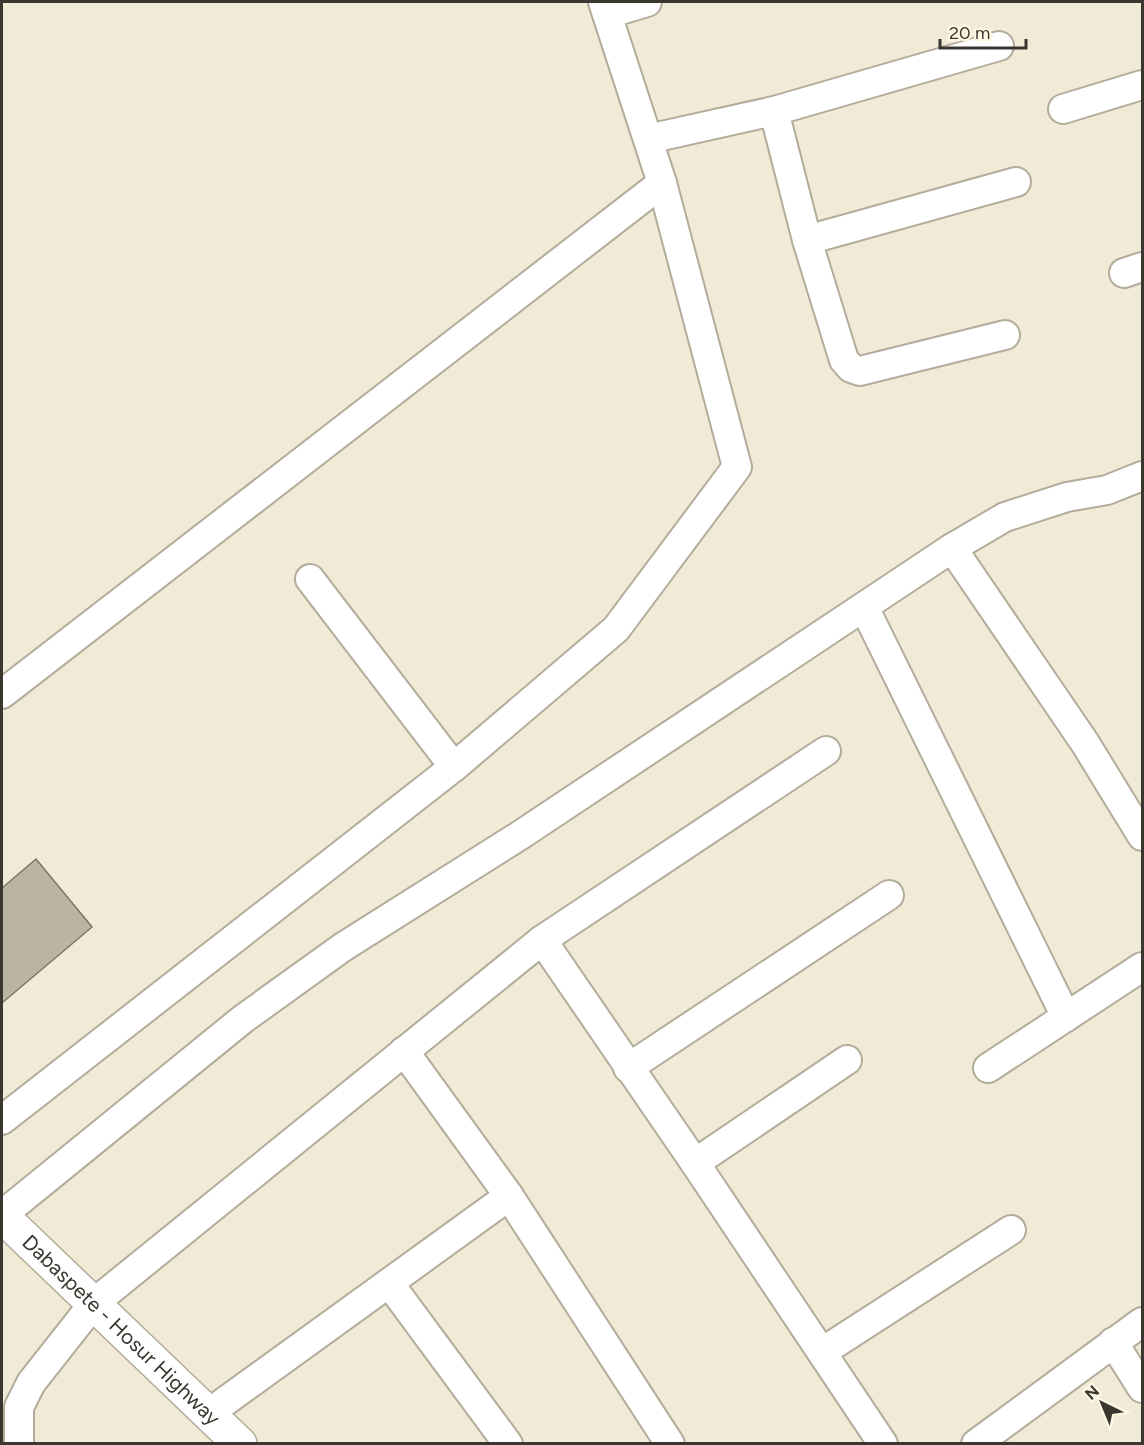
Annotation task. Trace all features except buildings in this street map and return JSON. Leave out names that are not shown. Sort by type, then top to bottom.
[{"type":"highway","name":"Dabaspete - Hosur Highway","points":[[2,1215],[240,1443]]},
{"type":"street","points":[[2,1120],[454,767],[616,629],[737,467],[662,183],[605,8],[647,2]]},
{"type":"street","points":[[648,139],[774,111],[999,46]]},
{"type":"street","points":[[1063,109],[1143,85]]},
{"type":"street","points":[[774,111],[807,240],[844,360],[851,368],[860,371],[1005,335]]},
{"type":"street","points":[[807,240],[1016,182]]},
{"type":"street","points":[[2,694],[662,183]]},
{"type":"street","points":[[2,1215],[243,1019],[334,954],[519,836],[952,548],[1005,517],[1067,497],[1107,490],[1143,476]]},
{"type":"street","points":[[952,548],[1085,743],[1143,836]]},
{"type":"street","points":[[310,579],[454,767]]},
{"type":"street","points":[[864,607],[1066,1017]]},
{"type":"street","points":[[19,1443],[10,1413],[94,1303],[542,940],[826,751]]},
{"type":"street","points":[[628,1068],[889,895]]},
{"type":"street","points":[[542,940],[883,1443]]},
{"type":"street","points":[[988,1068],[1143,967]]},
{"type":"street","points":[[404,1051],[509,1196],[670,1443]]},
{"type":"street","points":[[695,1163],[848,1060]]},
{"type":"street","points":[[209,1413],[509,1196]]},
{"type":"street","points":[[822,1352],[1011,1230]]},
{"type":"street","points":[[389,1283],[508,1443]]},
{"type":"street","points":[[976,1443],[1143,1322]]},
{"type":"street","points":[[1113,1342],[1143,1388]]}]
